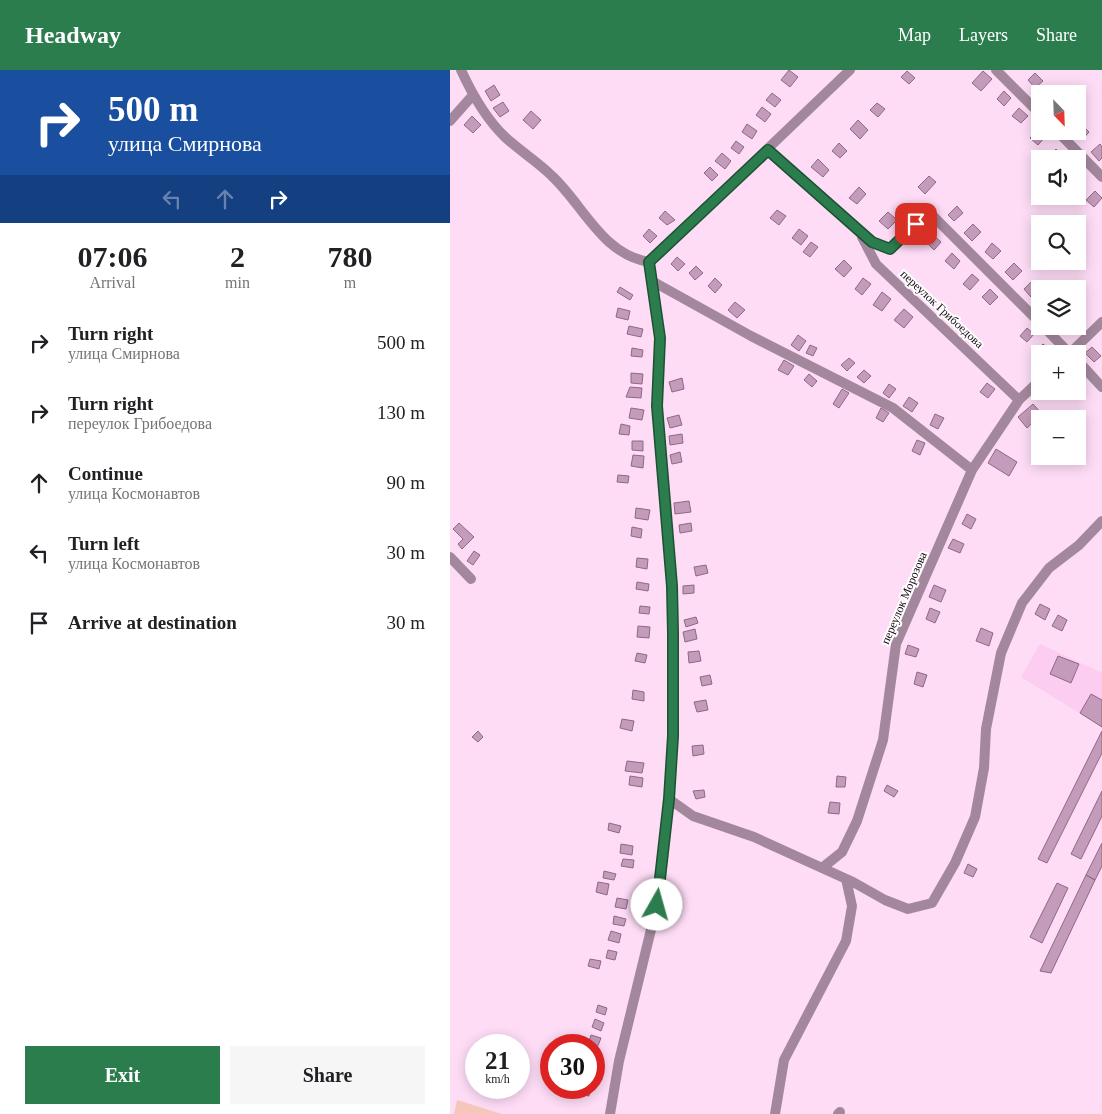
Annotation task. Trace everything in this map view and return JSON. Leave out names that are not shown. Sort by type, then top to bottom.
[{"type":"street","points":[[461,70],[472,95],[504,136],[553,176],[599,234],[626,256],[649,262]]},
{"type":"street","points":[[649,262],[850,70]]},
{"type":"street","points":[[996,70],[1031,105]]},
{"type":"street","points":[[450,121],[472,95]]},
{"type":"street","points":[[1066,140],[1102,177]]},
{"type":"street","name":"переулок Грибоедова","points":[[768,150],[860,232],[876,264],[1019,400]]},
{"type":"street","points":[[860,232],[872,242],[890,249],[928,211],[1031,314]]},
{"type":"street","points":[[610,1114],[619,1061],[657,905],[669,799],[674,718],[672,596],[657,406],[660,338],[649,262]]},
{"type":"street","points":[[652,281],[751,336],[893,408],[972,470]]},
{"type":"street","points":[[1079,345],[1102,322]]},
{"type":"street","points":[[1052,335],[1061,345]]},
{"type":"street","points":[[1086,370],[1102,387]]},
{"type":"street","name":"переулок Морозова","points":[[822,868],[842,852],[857,820],[883,740],[896,644],[972,470],[1019,400],[1031,389]]},
{"type":"street","points":[[669,799],[692,816],[754,837],[846,879],[885,900],[908,909],[932,902],[955,863],[975,817],[984,768],[986,728],[1002,653],[1022,603],[1049,568],[1079,545],[1102,521]]},
{"type":"street","points":[[450,557],[471,579]]},
{"type":"street","points":[[775,1114],[784,1060],[846,941],[852,906],[846,879]]},
{"type":"shaded area","points":[[1040,644],[1102,673],[1102,727],[1021,677]]},
{"type":"shaded area","points":[[457,1100],[502,1114],[454,1114]]},
{"type":"building","points":[[789,70],[798,77],[790,87],[781,80]]},
{"type":"building","points":[[907,71],[915,78],[909,84],[901,77]]},
{"type":"building","points":[[983,71],[992,79],[981,91],[972,83]]},
{"type":"building","points":[[1035,73],[1043,81],[1038,85],[1032,85],[1028,80]]},
{"type":"building","points":[[494,85],[500,95],[491,101],[485,91]]},
{"type":"building","points":[[1004,91],[1011,98],[1004,106],[997,99]]},
{"type":"building","points":[[772,93],[781,100],[775,107],[766,100]]},
{"type":"building","points":[[503,102],[509,111],[500,117],[493,108]]},
{"type":"building","points":[[877,103],[885,109],[878,117],[870,110]]},
{"type":"building","points":[[762,107],[771,114],[765,122],[756,115]]},
{"type":"building","points":[[1019,108],[1028,116],[1021,123],[1012,116]]},
{"type":"building","points":[[531,111],[541,120],[533,129],[523,120]]},
{"type":"building","points":[[472,116],[481,125],[473,133],[464,125]]},
{"type":"building","points":[[858,120],[868,130],[860,139],[850,129]]},
{"type":"building","points":[[747,124],[757,131],[752,139],[742,132]]},
{"type":"building","points":[[1032,140],[1042,140],[1038,145]]},
{"type":"building","points":[[736,141],[744,147],[739,154],[731,148]]},
{"type":"building","points":[[839,143],[847,151],[840,158],[832,151]]},
{"type":"building","points":[[1100,144],[1102,147],[1102,158],[1099,161],[1091,152]]},
{"type":"building","points":[[722,153],[731,161],[725,169],[715,161]]},
{"type":"building","points":[[818,159],[829,170],[823,177],[811,167]]},
{"type":"building","points":[[710,167],[718,175],[712,181],[704,173]]},
{"type":"building","points":[[929,176],[936,182],[925,194],[918,187]]},
{"type":"building","points":[[859,187],[866,194],[857,204],[849,198]]},
{"type":"building","points":[[1095,191],[1102,198],[1094,207],[1086,200]]},
{"type":"building","points":[[957,206],[963,213],[954,221],[948,215]]},
{"type":"building","points":[[777,210],[786,216],[779,225],[770,218]]},
{"type":"building","points":[[665,211],[675,220],[667,225],[659,218]]},
{"type":"building","points":[[888,212],[897,220],[888,229],[879,221]]},
{"type":"building","points":[[973,224],[981,232],[972,241],[964,233]]},
{"type":"building","points":[[649,229],[657,236],[650,243],[643,236]]},
{"type":"building","points":[[799,229],[808,236],[801,245],[792,238]]},
{"type":"building","points":[[932,234],[941,242],[934,250],[925,241]]},
{"type":"building","points":[[811,242],[818,247],[810,257],[803,252]]},
{"type":"building","points":[[992,243],[1001,251],[993,259],[985,252]]},
{"type":"building","points":[[952,253],[960,261],[954,269],[945,261]]},
{"type":"building","points":[[677,257],[685,264],[678,271],[671,264]]},
{"type":"building","points":[[844,260],[852,268],[844,277],[835,269]]},
{"type":"building","points":[[1014,263],[1022,271],[1013,280],[1005,272]]},
{"type":"building","points":[[696,266],[703,273],[695,280],[689,273]]},
{"type":"building","points":[[972,274],[979,280],[970,290],[963,284]]},
{"type":"building","points":[[715,278],[722,285],[715,293],[708,286]]},
{"type":"building","points":[[863,278],[871,284],[862,295],[855,289]]},
{"type":"building","points":[[1031,282],[1031,297],[1024,289]]},
{"type":"building","points":[[620,287],[633,295],[630,300],[617,292]]},
{"type":"building","points":[[990,289],[998,297],[990,305],[982,297]]},
{"type":"building","points":[[882,292],[891,299],[882,311],[873,305]]},
{"type":"building","points":[[735,302],[745,310],[737,318],[728,310]]},
{"type":"building","points":[[618,308],[630,311],[628,320],[616,317]]},
{"type":"building","points":[[904,309],[913,317],[904,328],[894,320]]},
{"type":"building","points":[[629,326],[643,329],[641,337],[627,334]]},
{"type":"building","points":[[1027,328],[1031,331],[1031,335],[1033,335],[1027,342],[1020,336]]},
{"type":"building","points":[[798,335],[806,341],[799,351],[791,345]]},
{"type":"building","points":[[810,345],[817,348],[813,356],[806,353]]},
{"type":"building","points":[[1092,347],[1101,356],[1094,362],[1086,352]]},
{"type":"building","points":[[632,348],[643,350],[642,357],[631,356]]},
{"type":"building","points":[[849,358],[855,363],[847,371],[841,365]]},
{"type":"building","points":[[784,360],[794,366],[788,375],[778,370]]},
{"type":"building","points":[[864,370],[871,376],[864,383],[857,377]]},
{"type":"building","points":[[631,373],[643,374],[642,384],[631,383]]},
{"type":"building","points":[[809,374],[817,381],[812,387],[804,380]]},
{"type":"building","points":[[682,378],[684,389],[672,392],[669,382]]},
{"type":"building","points":[[987,383],[995,389],[988,398],[980,392]]},
{"type":"building","points":[[889,384],[896,389],[889,398],[883,393]]},
{"type":"building","points":[[630,387],[642,388],[641,398],[626,397]]},
{"type":"building","points":[[842,389],[849,393],[839,408],[833,404]]},
{"type":"building","points":[[909,397],[918,403],[912,412],[903,406]]},
{"type":"building","points":[[1033,404],[1038,410],[1031,410],[1031,424],[1027,428],[1018,417]]},
{"type":"building","points":[[631,408],[644,410],[642,420],[629,418]]},
{"type":"building","points":[[881,408],[889,413],[883,422],[876,418]]},
{"type":"building","points":[[935,414],[944,418],[938,429],[930,425]]},
{"type":"building","points":[[679,415],[682,425],[670,428],[667,418]]},
{"type":"building","points":[[621,424],[630,426],[629,435],[619,434]]},
{"type":"building","points":[[682,434],[683,443],[670,445],[669,436]]},
{"type":"building","points":[[917,440],[925,443],[920,455],[912,451]]},
{"type":"building","points":[[632,441],[643,441],[643,451],[632,450]]},
{"type":"building","points":[[996,449],[1017,462],[1009,476],[988,463]]},
{"type":"building","points":[[680,452],[682,462],[672,464],[670,455]]},
{"type":"building","points":[[633,455],[644,456],[643,468],[631,466]]},
{"type":"building","points":[[618,475],[629,476],[628,483],[617,482]]},
{"type":"building","points":[[689,501],[691,512],[675,514],[674,503]]},
{"type":"building","points":[[636,508],[650,510],[648,520],[635,518]]},
{"type":"building","points":[[967,514],[976,519],[971,529],[962,524]]},
{"type":"building","points":[[459,523],[474,537],[462,549],[458,544],[463,539],[453,529]]},
{"type":"building","points":[[691,523],[692,531],[680,533],[679,525]]},
{"type":"building","points":[[632,527],[642,529],[641,538],[631,536]]},
{"type":"building","points":[[953,539],[964,544],[960,553],[948,548]]},
{"type":"building","points":[[474,551],[480,555],[473,565],[467,561]]},
{"type":"building","points":[[637,558],[648,559],[647,569],[636,567]]},
{"type":"building","points":[[706,565],[708,573],[696,576],[694,567]]},
{"type":"building","points":[[637,582],[649,584],[648,591],[636,589]]},
{"type":"building","points":[[694,585],[694,593],[683,594],[683,586]]},
{"type":"building","points":[[934,585],[946,590],[941,602],[929,597]]},
{"type":"building","points":[[1040,604],[1050,609],[1045,620],[1035,614]]},
{"type":"building","points":[[640,606],[650,607],[649,614],[639,613]]},
{"type":"building","points":[[930,608],[940,612],[935,623],[926,619]]},
{"type":"building","points":[[1058,615],[1067,620],[1062,631],[1052,626]]},
{"type":"building","points":[[696,617],[698,623],[686,627],[684,620]]},
{"type":"building","points":[[638,626],[650,627],[649,638],[637,637]]},
{"type":"building","points":[[981,628],[993,633],[989,646],[976,641]]},
{"type":"building","points":[[695,629],[697,639],[685,642],[683,632]]},
{"type":"building","points":[[908,645],[919,649],[916,657],[905,654]]},
{"type":"building","points":[[699,651],[701,661],[689,663],[688,652]]},
{"type":"building","points":[[637,653],[647,655],[645,663],[635,661]]},
{"type":"building","points":[[1058,656],[1079,664],[1071,683],[1050,674]]},
{"type":"building","points":[[917,672],[927,675],[923,687],[914,684]]},
{"type":"building","points":[[710,675],[712,684],[702,686],[700,677]]},
{"type":"building","points":[[633,690],[644,692],[644,701],[632,699]]},
{"type":"building","points":[[1091,694],[1102,700],[1102,727],[1080,713]]},
{"type":"building","points":[[706,700],[708,710],[697,712],[694,702]]},
{"type":"building","points":[[622,719],[634,721],[632,731],[620,728]]},
{"type":"building","points":[[478,731],[483,737],[478,742],[472,737]]},
{"type":"building","points":[[1102,731],[1102,753],[1047,863],[1038,859]]},
{"type":"building","points":[[703,745],[704,754],[693,756],[692,746]]},
{"type":"building","points":[[627,761],[644,763],[642,773],[625,771]]},
{"type":"building","points":[[630,776],[643,778],[642,787],[629,785]]},
{"type":"building","points":[[837,776],[846,777],[845,787],[836,787]]},
{"type":"building","points":[[887,785],[898,791],[894,797],[884,791]]},
{"type":"building","points":[[704,790],[705,797],[696,799],[693,791]]},
{"type":"building","points":[[1102,791],[1102,816],[1081,859],[1071,854]]},
{"type":"building","points":[[830,802],[840,803],[839,814],[828,813]]},
{"type":"building","points":[[609,823],[621,826],[619,833],[608,830]]},
{"type":"building","points":[[1102,843],[1102,866],[1095,880],[1086,875]]},
{"type":"building","points":[[621,844],[633,846],[632,855],[620,853]]},
{"type":"building","points":[[623,859],[634,860],[633,868],[621,866]]},
{"type":"building","points":[[968,864],[977,869],[973,877],[964,873]]},
{"type":"building","points":[[604,871],[616,874],[614,880],[603,878]]},
{"type":"building","points":[[1086,875],[1095,880],[1051,973],[1040,971]]},
{"type":"building","points":[[598,882],[609,884],[607,895],[596,892]]},
{"type":"building","points":[[1057,883],[1068,888],[1042,943],[1030,937]]},
{"type":"building","points":[[617,898],[628,900],[626,909],[615,907]]},
{"type":"building","points":[[614,916],[626,919],[624,926],[613,924]]},
{"type":"building","points":[[611,931],[621,934],[619,943],[608,940]]},
{"type":"building","points":[[608,950],[617,952],[615,960],[606,958]]},
{"type":"building","points":[[590,959],[601,961],[599,969],[588,966]]},
{"type":"building","points":[[598,1005],[607,1008],[605,1015],[596,1012]]},
{"type":"building","points":[[595,1019],[604,1023],[601,1031],[592,1027]]},
{"type":"route","points":[[657,905],[669,799],[673,736],[673,633],[672,586],[662,487],[657,406],[660,338],[649,262],[768,150],[848,223],[872,242],[890,249],[916,224]]}]
